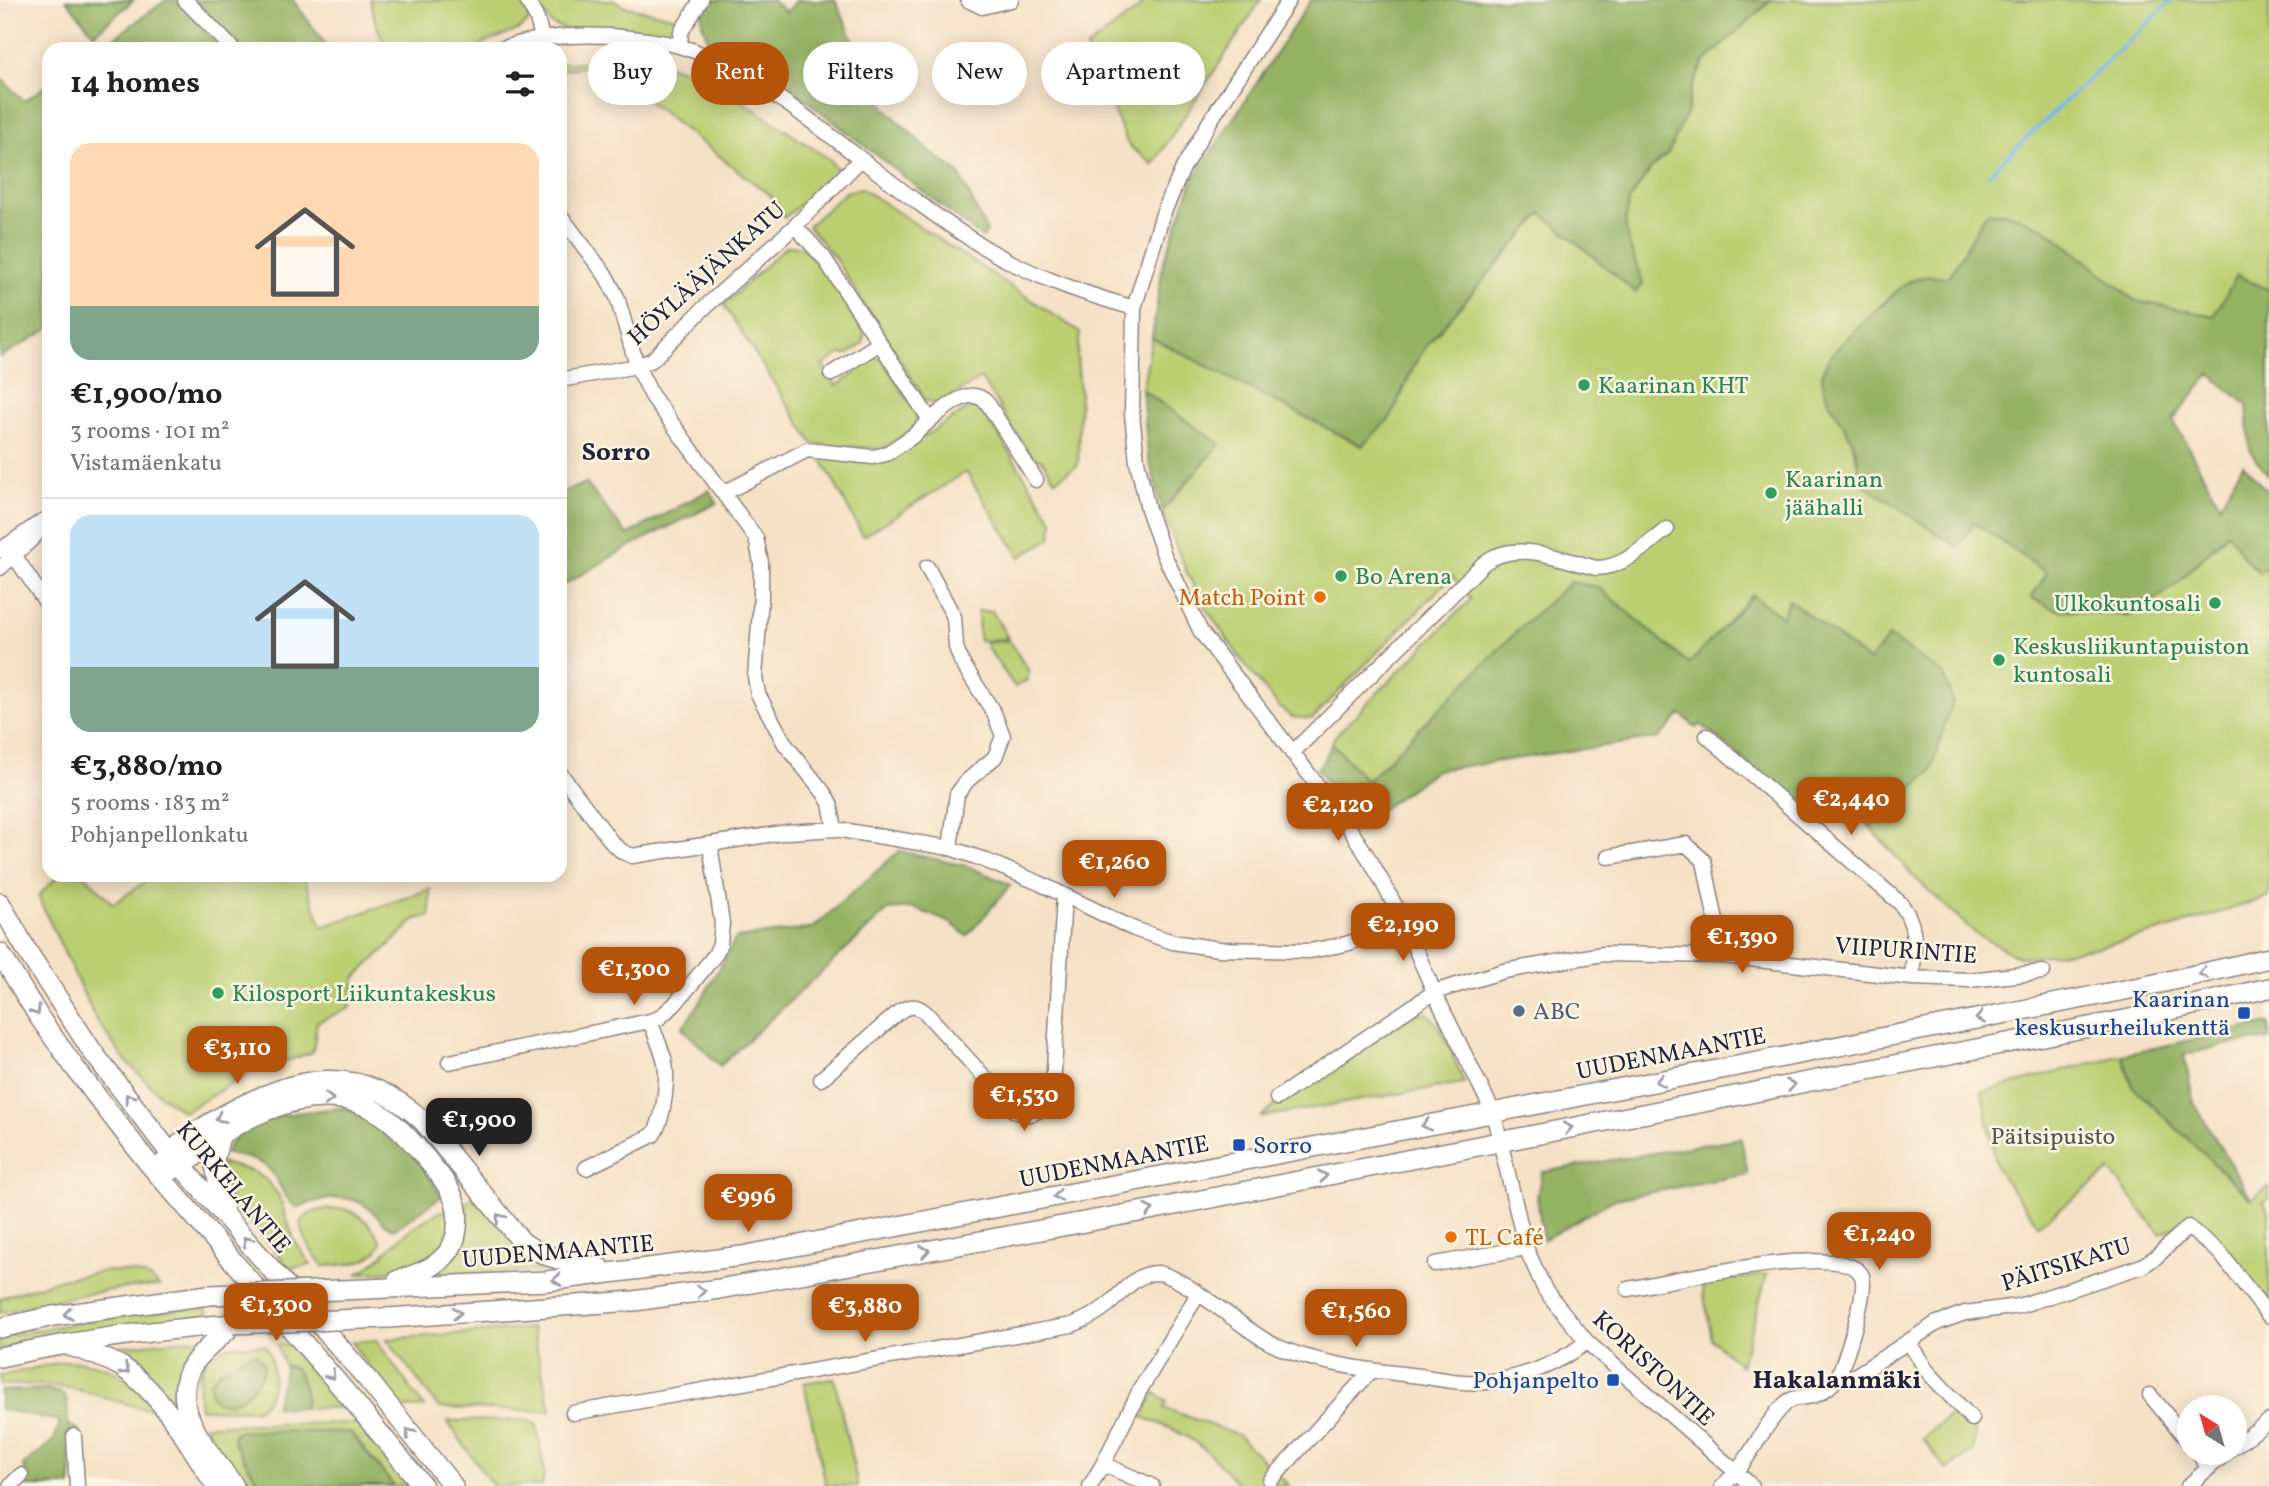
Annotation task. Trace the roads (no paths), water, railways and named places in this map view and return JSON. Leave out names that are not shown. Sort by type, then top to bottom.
[{"type":"main road","name":"KURKELANTIE","points":[[0,903],[27,951],[92,1051],[176,1160],[369,1381],[453,1486]]},
{"type":"main road","name":"KURKELANTIE","points":[[0,953],[39,1017],[75,1068],[158,1175],[355,1403],[413,1478],[423,1486]]},
{"type":"main road","name":"UUDENMAANTIE","points":[[0,1328],[53,1317],[209,1295],[547,1281],[742,1256],[2147,985],[2269,957]]},
{"type":"main road","points":[[0,1357],[62,1343],[233,1324],[388,1318],[634,1301],[719,1289],[1155,1209],[2135,1018],[2269,988]]},
{"type":"main road","points":[[158,1175],[211,1123],[261,1097],[309,1083],[350,1081],[369,1086],[407,1106],[423,1121],[508,1228],[537,1253],[554,1259],[625,1272]]},
{"type":"main road","points":[[176,1160],[266,1112],[287,1104],[323,1098],[351,1100],[379,1112],[406,1133],[449,1189],[456,1204],[456,1237],[445,1257],[435,1266],[414,1276],[366,1289]]},
{"type":"main road","points":[[220,1136],[215,1160],[218,1189],[225,1216]]},
{"type":"main road","points":[[233,1324],[192,1365],[184,1390],[189,1419],[234,1486]]},
{"type":"main road","points":[[62,1343],[109,1360],[139,1380],[160,1404],[216,1486]]},
{"type":"street","points":[[185,0],[226,42]]},
{"type":"street","points":[[527,0],[537,19],[542,37]]},
{"type":"street","points":[[680,46],[681,32],[701,0]]},
{"type":"street","points":[[968,0],[982,7],[1011,0]]},
{"type":"street","name":"KORISTONTIE","points":[[1289,0],[1210,121],[1183,168],[1163,214],[1134,308],[1132,414],[1138,461],[1149,509],[1164,555],[1202,632],[1346,823],[1403,920],[1434,992],[1493,1112],[1526,1248],[1545,1290],[1587,1342],[1752,1486]]},
{"type":"street","points":[[525,42],[542,37],[588,35],[642,39],[680,46],[737,71],[992,252],[1061,285],[1134,308]]},
{"type":"street","name":"HÖYLÄÄJÄNKATU","points":[[567,379],[637,366],[652,360],[704,308],[795,226],[861,159]]},
{"type":"street","points":[[795,226],[824,258],[930,420]]},
{"type":"street","points":[[567,229],[606,276],[617,297],[637,366],[661,410],[753,533],[759,550],[761,597],[755,677],[758,694],[785,744],[830,803],[835,829]]},
{"type":"street","points":[[831,374],[880,343]]},
{"type":"street","points":[[724,493],[807,450],[880,456],[914,436],[930,420],[967,396],[980,397],[988,404],[1037,480]]},
{"type":"street","points":[[0,568],[7,551],[42,524]]},
{"type":"street","points":[[1292,753],[1493,556],[1515,551],[1607,568],[1618,564],[1667,529]]},
{"type":"street","points":[[7,551],[42,598]]},
{"type":"street","points":[[927,567],[954,617],[959,658],[994,713],[1003,736],[995,757],[967,781],[957,794],[950,848]]},
{"type":"street","points":[[1707,736],[1900,903],[1913,928],[1912,978]]},
{"type":"street","points":[[567,783],[607,837],[623,852],[638,856],[788,832],[835,829],[950,848],[1001,866],[1148,934],[1173,942],[1219,948],[1310,951],[1346,944],[1403,920]]},
{"type":"street","points":[[1608,857],[1686,844],[1704,861],[1723,956]]},
{"type":"street","points":[[449,1062],[659,1018],[675,1004],[715,955],[720,944],[722,923],[710,845]]},
{"type":"street","points":[[821,1079],[901,1011],[915,1006],[926,1013],[1015,1111],[1024,1115],[1034,1114],[1043,1108],[1053,1088],[1064,895]]},
{"type":"street","name":"VIIPURINTIE","points":[[1277,1098],[1434,992],[1504,971],[1604,954],[1723,956],[1912,978],[1969,980],[2043,972]]},
{"type":"street","points":[[586,1168],[653,1135],[658,1128],[663,1106],[666,1066],[650,1021]]},
{"type":"street","name":"PÄITSIKATU","points":[[1722,1486],[1737,1474],[1784,1404],[1791,1399],[1814,1396],[1837,1379],[1855,1376],[1937,1323],[1951,1317],[1977,1310],[2019,1306],[2129,1271],[2156,1257],[2188,1227],[2220,1253],[2269,1316]]},
{"type":"street","points":[[1435,1264],[1526,1248]]},
{"type":"street","points":[[1628,1289],[1772,1264],[1819,1262],[1854,1267],[1863,1278],[1863,1292],[1837,1379]]},
{"type":"street","points":[[573,1413],[1072,1325],[1097,1313],[1130,1283],[1150,1274],[1170,1275],[1263,1340],[1279,1348],[1371,1370],[1460,1381],[1493,1381],[1558,1361],[1587,1342]]},
{"type":"street","points":[[1090,1486],[1141,1388],[1198,1294]]},
{"type":"street","points":[[1908,1341],[1927,1371],[1972,1419]]},
{"type":"street","points":[[1270,1481],[1371,1370]]},
{"type":"street","points":[[2150,1395],[2177,1428]]},
{"type":"street","points":[[2247,1437],[2269,1421]]},
{"type":"street","points":[[74,1436],[77,1486]]},
{"type":"street","points":[[1103,1464],[1152,1486]]},
{"type":"street","points":[[2188,1486],[2211,1465]]},
{"type":"street","points":[[10,1486],[22,1475]]},
{"type":"waterway","points":[[1988,175],[2172,0]]},
{"type":"place","name":"Kaarinan KHT","points":[[1584,385]]},
{"type":"place","name":"Kaarinan jäähalli","points":[[1771,493]]},
{"type":"place","name":"Bo Arena","points":[[1341,576]]},
{"type":"place","name":"Match Point","points":[[1320,597]]},
{"type":"place","name":"Ulkokuntosali","points":[[2215,603]]},
{"type":"place","name":"Keskusliikuntapuiston kuntosali","points":[[1999,660]]},
{"type":"place","name":"Kilosport Liikuntakeskus","points":[[218,993]]},
{"type":"place","name":"ABC","points":[[1519,1011]]},
{"type":"place","name":"Kaarinan keskusurheilukenttä","points":[[2244,1013]]},
{"type":"place","name":"Sorro","points":[[1239,1145]]},
{"type":"place","name":"TL Café","points":[[1451,1237]]},
{"type":"place","name":"Pohjanpelto","points":[[1613,1380]]},
{"type":"district","name":"Sorro","points":[[616,451]]},
{"type":"district","name":"Hakalanmäki","points":[[1837,1379]]},
{"type":"park label","name":"Päitsipuisto","points":[[2053,1136]]}]
